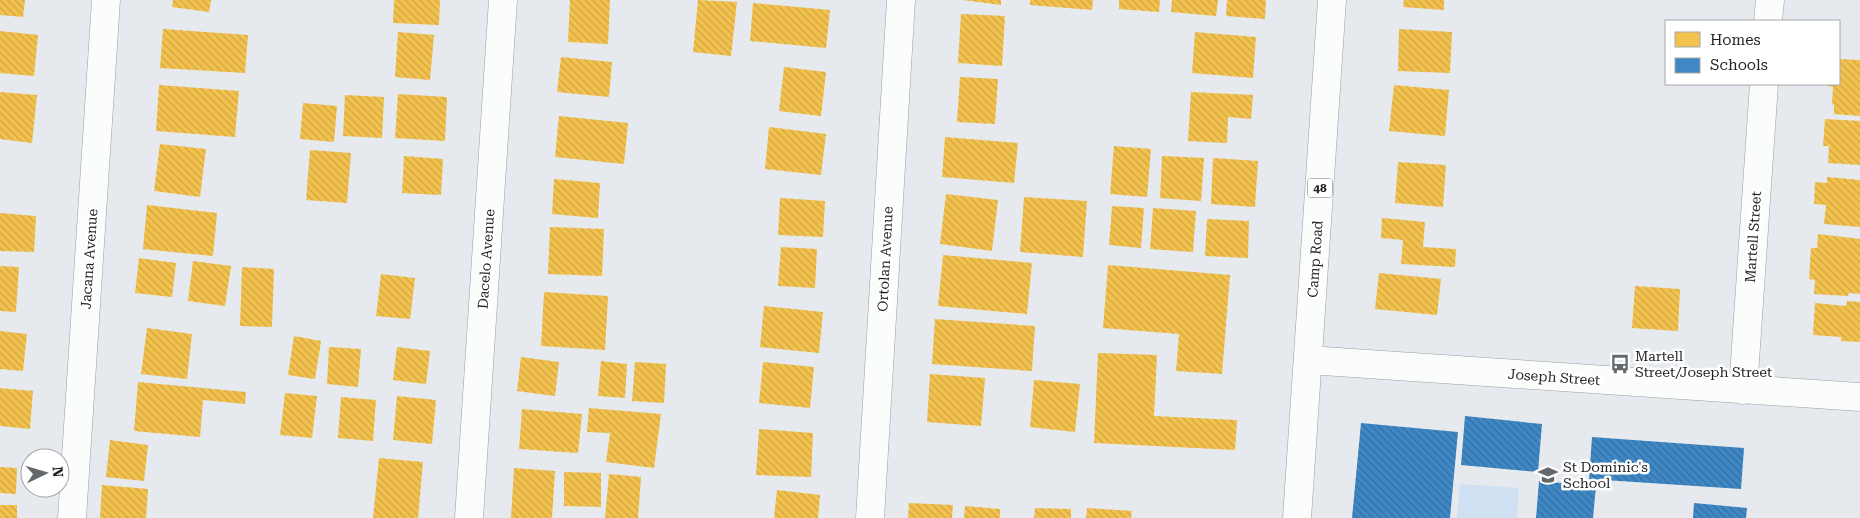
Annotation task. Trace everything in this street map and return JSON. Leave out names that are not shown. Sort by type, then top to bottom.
[{"type":"street","name":"Jacana Avenue","points":[[72,518],[106,0]]},
{"type":"street","name":"Dacelo Avenue","points":[[469,518],[503,0]]},
{"type":"street","name":"Ortolan Avenue","points":[[870,518],[901,0]]},
{"type":"street","name":"Camp Road","points":[[1297,518],[1332,0]]},
{"type":"street","points":[[1768,20],[1770,0]]},
{"type":"street","name":"Martell Street","points":[[1743,390],[1764,85]]},
{"type":"street","name":"Joseph Street","points":[[1308,360],[1860,397]]},
{"type":"shaded area","points":[[1460,484],[1519,488],[1517,518],[1457,518]]},
{"type":"building: Homes","points":[[0,0],[25,0],[23,17],[0,15]]},
{"type":"building: Homes","points":[[173,0],[211,0],[209,12],[172,7]]},
{"type":"building: Homes","points":[[394,0],[440,0],[439,25],[393,23]]},
{"type":"building: Homes","points":[[570,0],[610,0],[608,44],[568,42]]},
{"type":"building: Homes","points":[[698,0],[737,2],[731,56],[693,52]]},
{"type":"building: Homes","points":[[963,0],[1001,0],[1001,5]]},
{"type":"building: Homes","points":[[1030,0],[1093,0],[1092,10],[1030,5]]},
{"type":"building: Homes","points":[[1119,0],[1160,0],[1159,12],[1119,9]]},
{"type":"building: Homes","points":[[1172,0],[1218,0],[1216,16],[1171,12]]},
{"type":"building: Homes","points":[[1227,0],[1266,0],[1265,19],[1226,16]]},
{"type":"building: Homes","points":[[1404,0],[1444,0],[1444,10],[1403,7]]},
{"type":"building: Homes","points":[[753,3],[830,10],[826,48],[750,41]]},
{"type":"building: Homes","points":[[961,14],[1005,16],[1002,66],[958,63]]},
{"type":"building: Homes","points":[[163,29],[248,35],[245,73],[160,68]]},
{"type":"building: Homes","points":[[1399,29],[1452,32],[1450,73],[1398,71]]},
{"type":"building: Homes","points":[[0,31],[38,35],[34,76],[0,73]]},
{"type":"building: Homes","points":[[398,32],[434,35],[430,80],[395,77]]},
{"type":"building: Homes","points":[[1195,32],[1256,37],[1253,78],[1192,73]]},
{"type":"building: Homes","points":[[561,57],[612,62],[609,97],[557,92]]},
{"type":"building: Homes","points":[[1840,59],[1860,60],[1860,116],[1834,114],[1834,105],[1832,104],[1833,87],[1827,86],[1840,85]]},
{"type":"building: Homes","points":[[784,67],[826,72],[821,116],[779,111]]},
{"type":"building: Homes","points":[[960,77],[998,79],[995,124],[957,122]]},
{"type":"building: Homes","points":[[159,85],[239,91],[235,137],[156,131]]},
{"type":"building: Homes","points":[[1394,85],[1449,90],[1445,136],[1389,131]]},
{"type":"building: Homes","points":[[0,92],[37,95],[32,143],[0,139]]},
{"type":"building: Homes","points":[[1191,92],[1253,95],[1251,119],[1228,117],[1227,143],[1188,141]]},
{"type":"building: Homes","points":[[398,94],[447,97],[445,141],[395,138]]},
{"type":"building: Homes","points":[[345,95],[384,97],[382,138],[343,136]]},
{"type":"building: Homes","points":[[303,103],[337,106],[334,142],[300,139]]},
{"type":"building: Homes","points":[[559,116],[628,123],[624,164],[555,157]]},
{"type":"building: Homes","points":[[1825,119],[1860,121],[1860,165],[1828,163],[1829,146],[1823,146]]},
{"type":"building: Homes","points":[[769,127],[826,134],[821,175],[765,169]]},
{"type":"building: Homes","points":[[945,137],[1018,143],[1014,183],[942,177]]},
{"type":"building: Homes","points":[[160,144],[206,149],[200,197],[154,191]]},
{"type":"building: Homes","points":[[1114,146],[1151,149],[1147,197],[1110,194]]},
{"type":"building: Homes","points":[[310,150],[351,153],[347,203],[306,200]]},
{"type":"building: Homes","points":[[404,156],[443,159],[441,195],[402,193]]},
{"type":"building: Homes","points":[[1162,156],[1204,158],[1201,201],[1160,198]]},
{"type":"building: Homes","points":[[1213,158],[1258,161],[1255,207],[1211,204]]},
{"type":"building: Homes","points":[[1398,162],[1446,165],[1443,207],[1395,203]]},
{"type":"building: Homes","points":[[1827,177],[1860,180],[1860,227],[1824,224],[1826,205],[1814,204],[1815,182],[1827,183]]},
{"type":"building: Homes","points":[[554,179],[600,183],[598,218],[552,214]]},
{"type":"building: Homes","points":[[946,194],[998,200],[992,251],[940,244]]},
{"type":"building: Homes","points":[[1024,197],[1087,201],[1083,257],[1020,252]]},
{"type":"building: Homes","points":[[780,198],[825,201],[823,237],[778,235]]},
{"type":"building: Homes","points":[[147,205],[217,213],[213,256],[143,249]]},
{"type":"building: Homes","points":[[1112,206],[1144,208],[1141,248],[1109,245]]},
{"type":"building: Homes","points":[[1153,208],[1196,211],[1193,252],[1150,249]]},
{"type":"building: Homes","points":[[0,213],[36,216],[34,252],[0,251]]},
{"type":"building: Homes","points":[[1382,218],[1425,222],[1423,247],[1456,249],[1455,267],[1401,264],[1403,240],[1381,238]]},
{"type":"building: Homes","points":[[1207,219],[1249,221],[1248,258],[1205,256]]},
{"type":"building: Homes","points":[[550,227],[604,229],[602,276],[548,274]]},
{"type":"building: Homes","points":[[1818,234],[1860,239],[1860,294],[1849,293],[1848,296],[1814,294],[1815,280],[1809,279],[1811,248],[1817,248]]},
{"type":"building: Homes","points":[[781,247],[817,249],[815,288],[778,286]]},
{"type":"building: Homes","points":[[943,255],[1032,263],[1027,314],[938,306]]},
{"type":"building: Homes","points":[[139,258],[176,263],[172,297],[135,293]]},
{"type":"building: Homes","points":[[193,261],[231,266],[225,306],[188,301]]},
{"type":"building: Homes","points":[[1108,265],[1230,275],[1222,374],[1176,371],[1179,334],[1103,328]]},
{"type":"building: Homes","points":[[0,266],[19,267],[16,312],[0,311]]},
{"type":"building: Homes","points":[[242,267],[274,269],[272,327],[240,326]]},
{"type":"building: Homes","points":[[1379,273],[1441,279],[1437,315],[1375,309]]},
{"type":"building: Homes","points":[[381,274],[415,278],[410,319],[376,316]]},
{"type":"building: Homes","points":[[1635,286],[1680,289],[1678,331],[1632,328]]},
{"type":"building: Homes","points":[[544,292],[608,296],[605,350],[541,346]]},
{"type":"building: Homes","points":[[1847,301],[1860,302],[1860,342],[1841,341],[1841,337],[1813,335],[1815,303],[1846,306]]},
{"type":"building: Homes","points":[[764,306],[823,312],[819,353],[760,347]]},
{"type":"building: Homes","points":[[935,319],[1035,326],[1032,371],[932,364]]},
{"type":"building: Homes","points":[[147,328],[192,334],[187,379],[141,374]]},
{"type":"building: Homes","points":[[0,331],[27,334],[23,371],[0,369]]},
{"type":"building: Homes","points":[[294,336],[321,341],[315,379],[288,375]]},
{"type":"building: Homes","points":[[329,347],[361,349],[358,387],[327,384]]},
{"type":"building: Homes","points":[[397,347],[430,351],[426,384],[393,380]]},
{"type":"building: Homes","points":[[1098,353],[1157,355],[1154,416],[1237,420],[1235,450],[1094,443]]},
{"type":"building: Homes","points":[[521,357],[559,362],[555,396],[517,391]]},
{"type":"building: Homes","points":[[601,361],[627,364],[625,398],[598,396]]},
{"type":"building: Homes","points":[[635,362],[666,364],[664,403],[632,401]]},
{"type":"building: Homes","points":[[763,362],[814,367],[810,408],[759,403]]},
{"type":"building: Homes","points":[[930,374],[985,378],[981,426],[927,422]]},
{"type":"building: Homes","points":[[1034,380],[1080,384],[1075,432],[1030,427]]},
{"type":"building: Homes","points":[[138,382],[246,392],[245,404],[203,400],[200,437],[134,431]]},
{"type":"building: Homes","points":[[0,388],[33,391],[30,429],[0,426]]},
{"type":"building: Homes","points":[[285,393],[317,396],[312,438],[280,435]]},
{"type":"building: Homes","points":[[397,396],[436,400],[432,444],[393,440]]},
{"type":"building: Homes","points":[[341,397],[376,400],[373,441],[338,438]]},
{"type":"building: Homes","points":[[589,408],[661,414],[654,468],[606,462],[610,433],[587,432]]},
{"type":"building: Homes","points":[[522,409],[582,414],[578,453],[519,449]]},
{"type":"building: Homes","points":[[759,429],[813,433],[811,477],[756,475]]},
{"type":"building: Homes","points":[[110,440],[148,445],[144,481],[106,477]]},
{"type":"building: Homes","points":[[379,458],[423,462],[418,518],[373,518]]},
{"type":"building: Homes","points":[[0,467],[17,468],[16,494],[0,493]]},
{"type":"building: Homes","points":[[514,468],[555,471],[552,518],[511,518]]},
{"type":"building: Homes","points":[[564,472],[601,473],[601,507],[564,506]]},
{"type":"building: Homes","points":[[609,474],[641,477],[638,518],[605,518]]},
{"type":"building: Homes","points":[[102,485],[148,489],[146,518],[100,518]]},
{"type":"building: Homes","points":[[777,490],[820,495],[818,518],[774,518]]},
{"type":"building: Homes","points":[[909,503],[953,505],[952,518],[908,518]]},
{"type":"building: Homes","points":[[0,505],[17,505],[17,518],[0,518]]},
{"type":"building: Homes","points":[[965,506],[1000,509],[1000,518],[964,518]]},
{"type":"building: Homes","points":[[1035,508],[1071,509],[1071,518],[1034,518]]},
{"type":"building: Homes","points":[[1087,508],[1132,511],[1131,518],[1086,518]]},
{"type":"building: Schools","points":[[1465,416],[1542,424],[1538,472],[1461,465]]},
{"type":"building: Schools","points":[[1361,423],[1458,432],[1450,518],[1352,518]]},
{"type":"building: Schools","points":[[1592,437],[1744,448],[1741,489],[1589,479]]},
{"type":"building: Schools","points":[[1539,481],[1596,486],[1593,518],[1536,518]]},
{"type":"building: Schools","points":[[1694,503],[1747,508],[1746,518],[1693,518]]},
{"type":"place","name":"Martell Street/Joseph Street","points":[[1620,364]]},
{"type":"place","name":"St Dominic's School","points":[[1548,475]]}]
